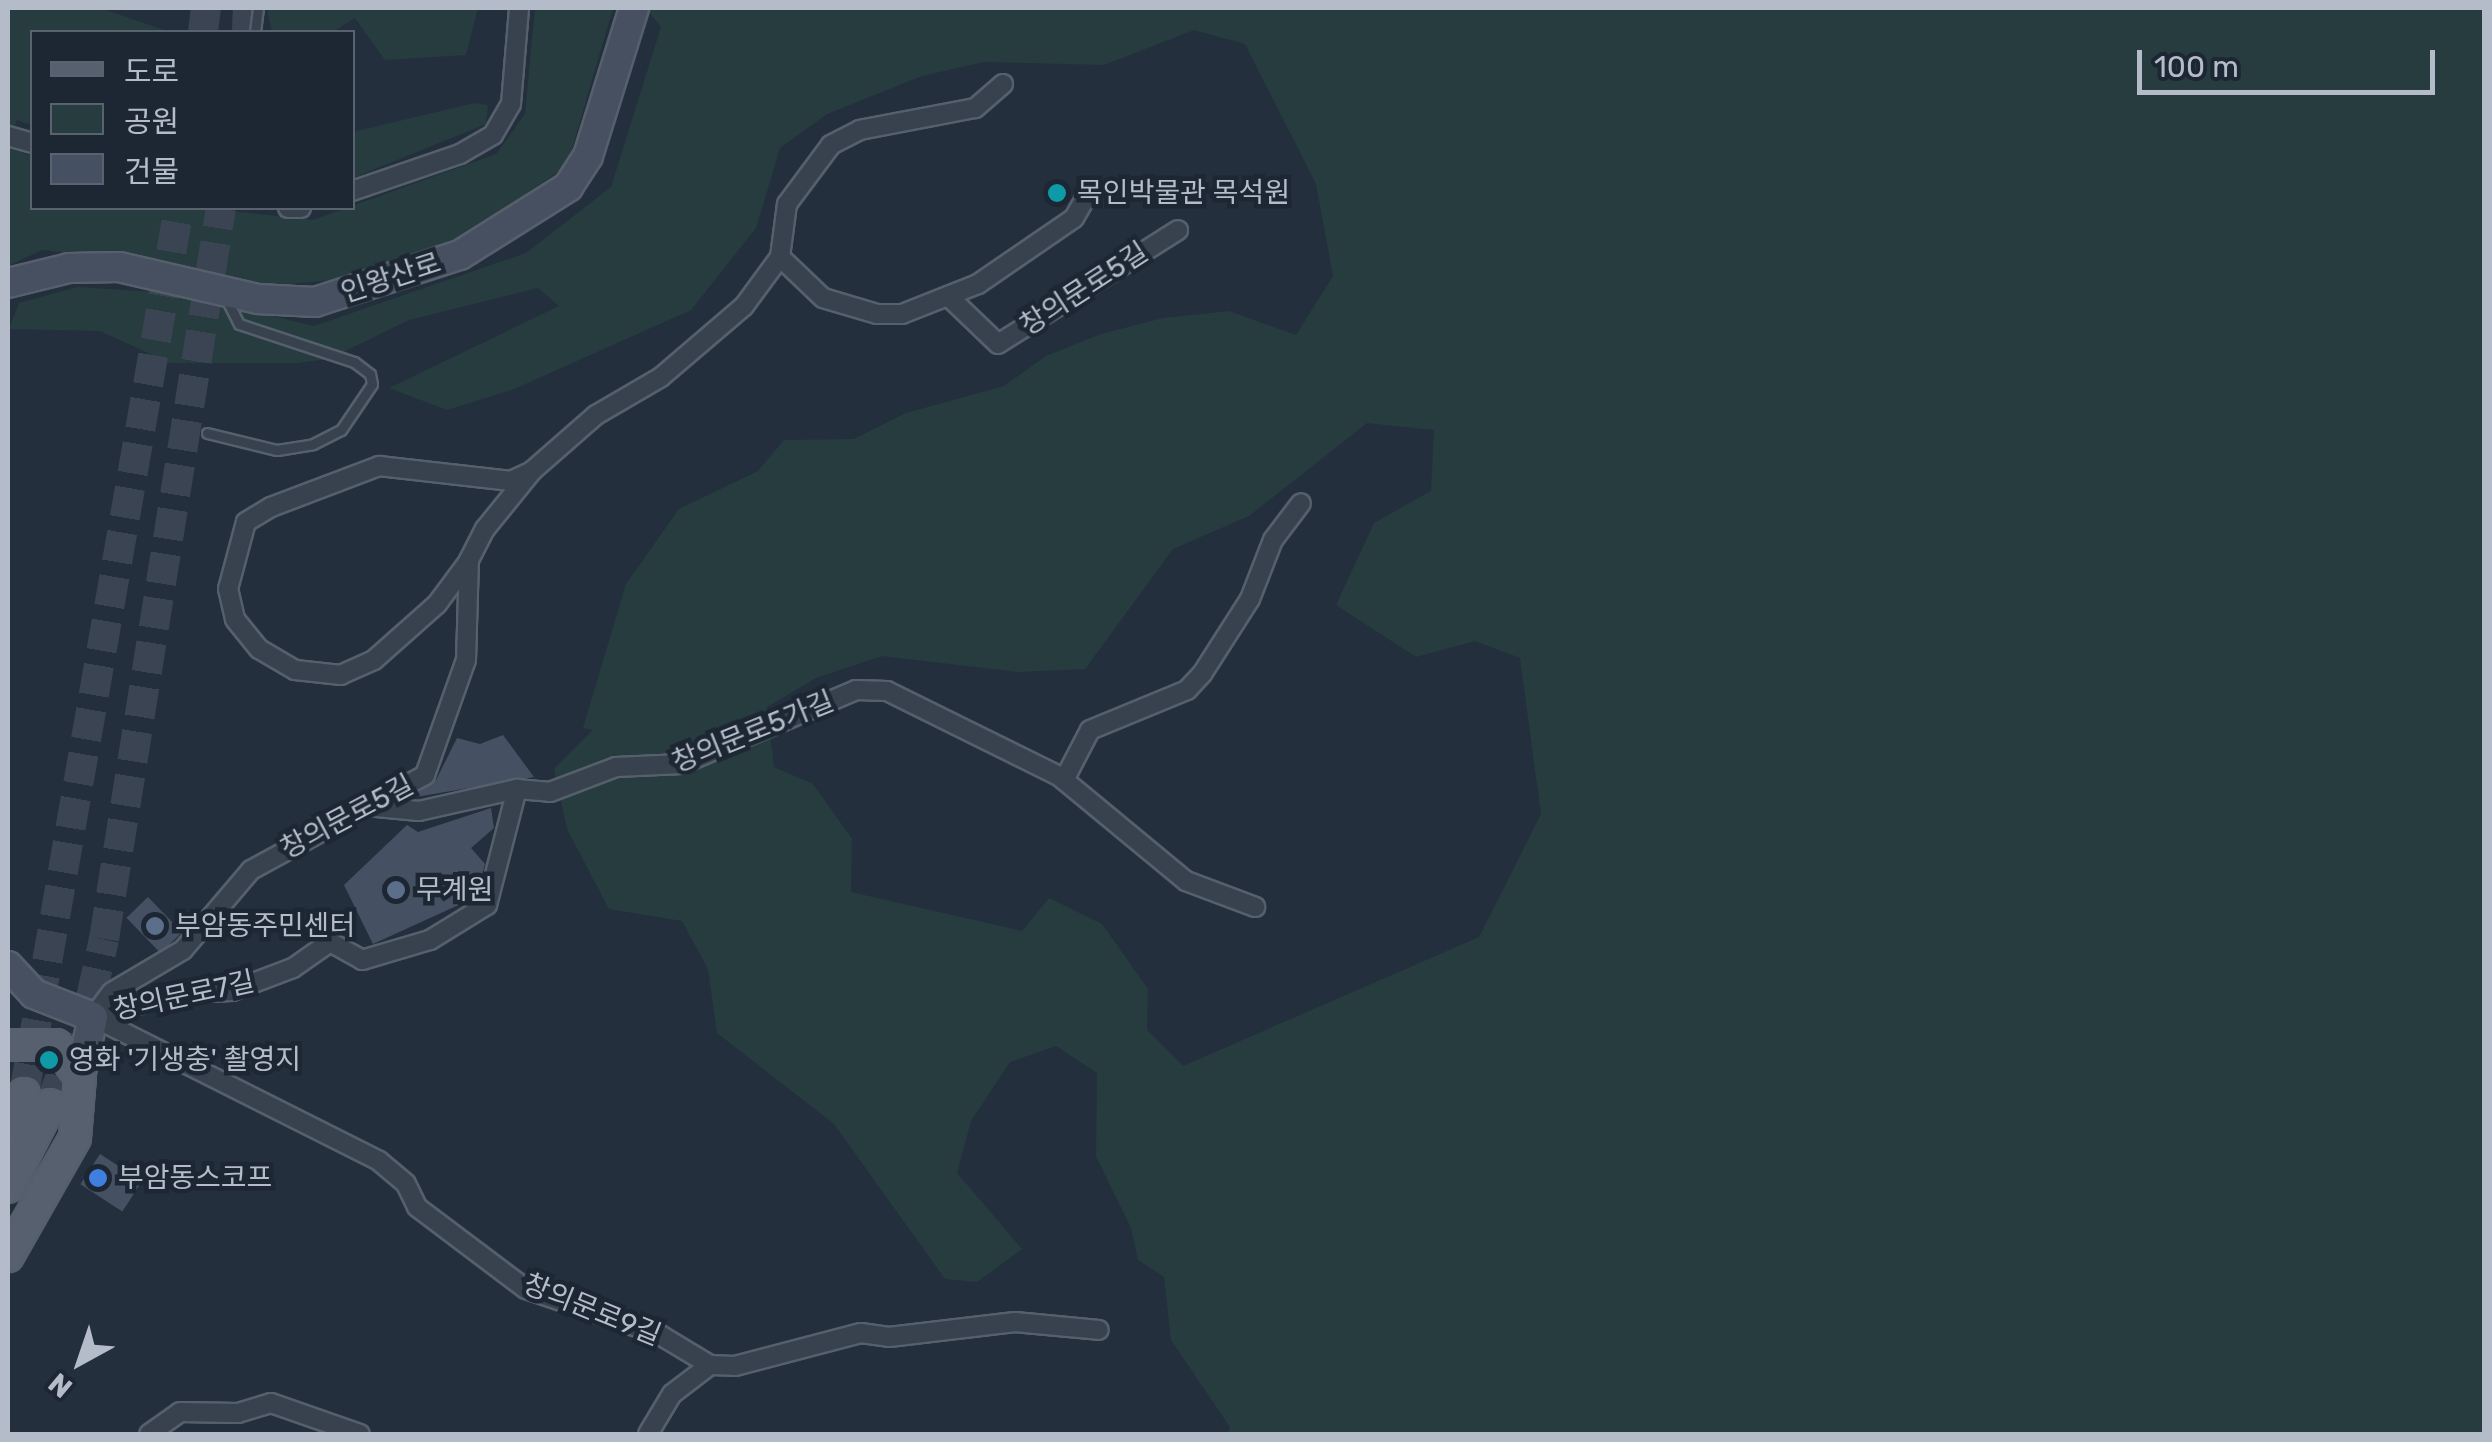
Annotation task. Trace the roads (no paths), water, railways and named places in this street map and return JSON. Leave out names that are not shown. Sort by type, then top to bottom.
[{"type":"main road","points":[[8,1045],[56,1045],[80,1077],[75,1138],[8,1256]]},
{"type":"main road","points":[[8,1135],[37,1100],[8,1186]]},
{"type":"street","points":[[355,190],[460,154],[493,136],[512,104],[519,8]]},
{"type":"street","name":"인왕산로","points":[[8,283],[69,268],[118,267],[222,290],[316,302],[460,255],[568,187],[588,156],[634,8]]},
{"type":"street","name":"창의문로5길","points":[[93,1018],[112,992],[183,950],[251,870],[424,776],[442,740],[466,660],[469,560],[485,529],[532,471],[596,415],[661,377],[744,306],[780,257],[787,204],[831,145],[860,130],[975,108],[1003,84]]},
{"type":"street","points":[[780,257],[823,298],[877,314],[902,314],[978,284],[1074,218],[1090,190]]},
{"type":"street","name":"창의문로5길","points":[[948,296],[998,344],[1178,230]]},
{"type":"street","points":[[469,560],[436,604],[374,660],[341,675],[295,670],[259,648],[236,620],[228,590],[246,522],[271,507],[379,466],[511,481],[532,471]]},
{"type":"street","points":[[1064,780],[1090,730],[1187,690],[1202,674],[1250,599],[1273,540],[1301,503]]},
{"type":"street","name":"창의문로5가길","points":[[366,806],[419,811],[517,789],[550,792],[616,767],[682,764],[856,690],[886,691],[1064,780],[1186,880],[1255,907]]},
{"type":"street","name":"창의문로7길","points":[[93,1018],[180,994],[232,991],[293,968],[330,942],[362,960],[430,940],[487,905],[517,789]]},
{"type":"street","points":[[8,966],[34,994],[93,1018],[80,1077]]},
{"type":"street","name":"창의문로9길","points":[[93,1018],[379,1161],[406,1184],[417,1207],[526,1289],[660,1335],[710,1365]]},
{"type":"street","points":[[648,1434],[672,1394],[710,1365],[735,1366],[861,1334],[1015,1322],[1099,1330]]},
{"type":"street","points":[[149,1434],[180,1412],[238,1413],[270,1402],[360,1434]]},
{"type":"lane","points":[[207,433],[277,450],[313,444],[341,430],[372,384],[370,374],[354,362],[239,324],[222,290]]},
{"type":"tunnel","points":[[203,30],[206,8]]},
{"type":"tunnel","points":[[247,30],[248,8]]},
{"type":"tunnel","points":[[24,1094],[179,210]]},
{"type":"tunnel","points":[[50,1105],[91,998],[104,939],[221,210]]},
{"type":"place","name":"목인박물관 목석원","points":[[1057,193]]},
{"type":"place","name":"무계원","points":[[396,890]]},
{"type":"place","name":"부암동주민센터","points":[[155,926]]},
{"type":"place","name":"영화 '기생충' 촬영지","points":[[49,1060]]},
{"type":"place","name":"부암동스코프","points":[[98,1178]]}]
